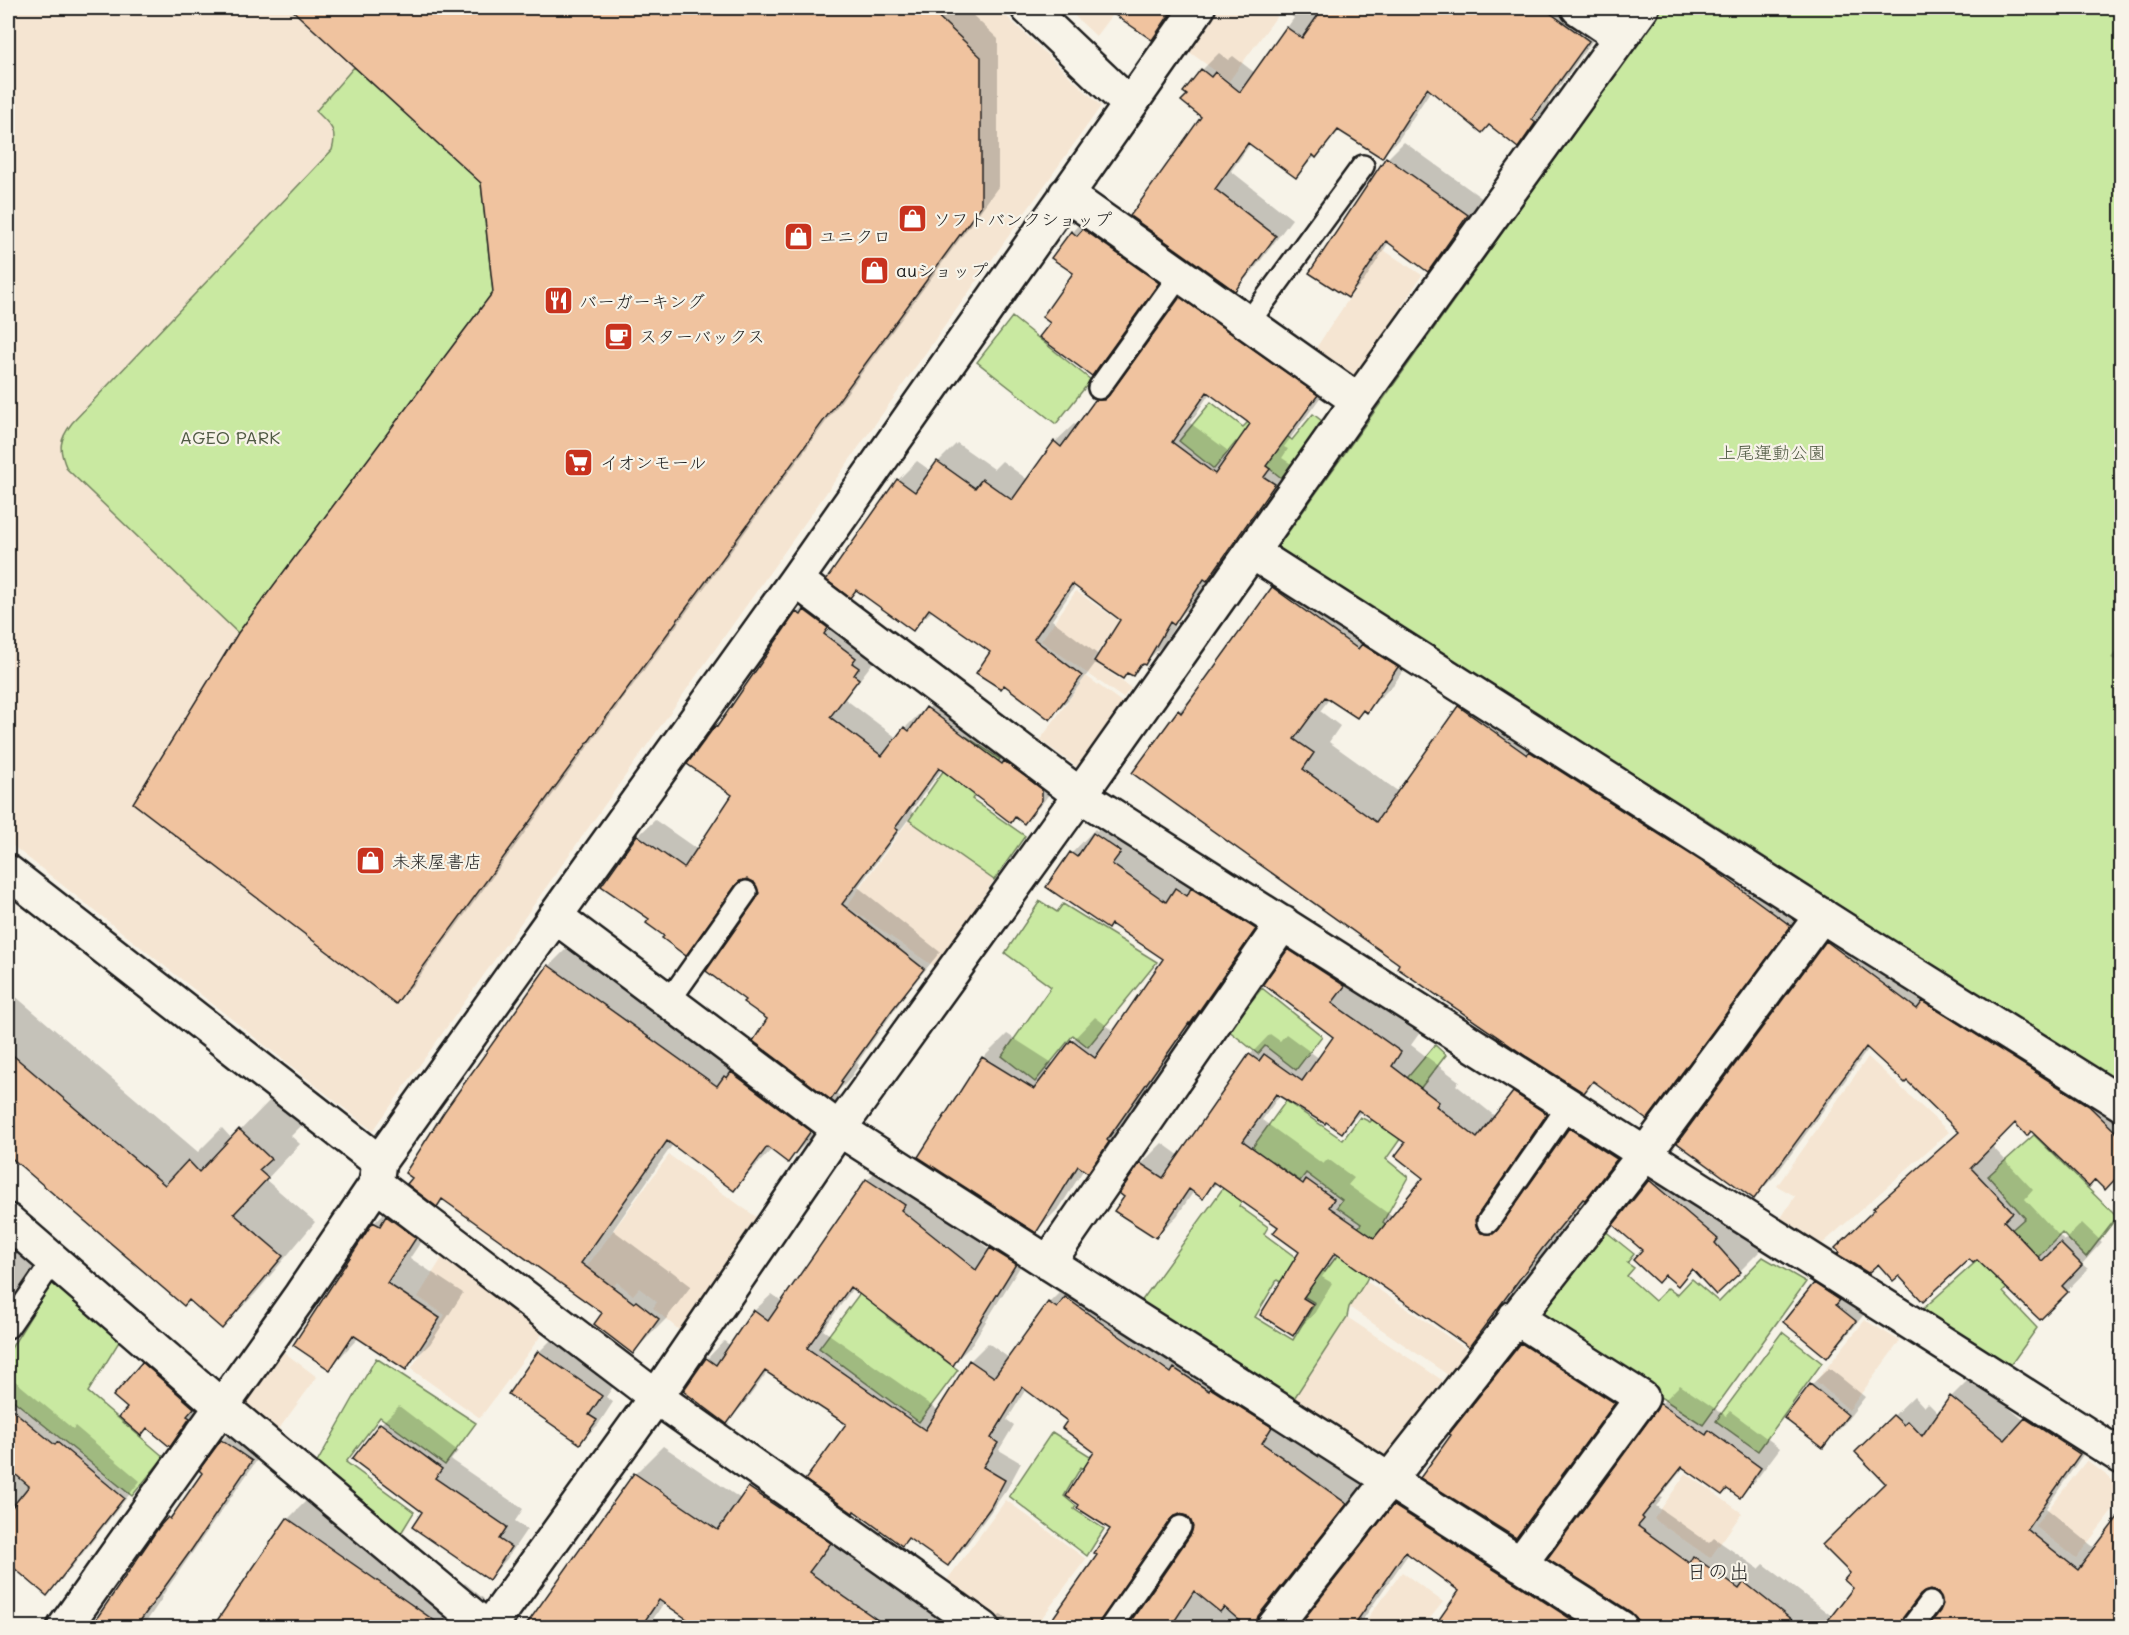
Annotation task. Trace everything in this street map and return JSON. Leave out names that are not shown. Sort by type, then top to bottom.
[{"type":"street","points":[[1028,8],[1129,104]]},
{"type":"street","points":[[64,1628],[301,1295],[377,1173],[555,916],[796,580],[1198,8]]},
{"type":"street","points":[[1578,8],[1621,37]]},
{"type":"street","points":[[8,1221],[221,1406],[488,1628],[656,1397],[839,1129],[1080,795],[1358,401],[1642,8]]},
{"type":"street","points":[[1066,194],[1358,401]]},
{"type":"street","points":[[1252,552],[2121,1104]]},
{"type":"street","points":[[796,580],[1080,795],[2121,1457]]},
{"type":"street","points":[[8,872],[656,1397],[983,1628]]},
{"type":"street","points":[[1273,1628],[1645,1154],[1822,915]]},
{"type":"street","points":[[555,916],[839,1129],[1621,1628]]},
{"type":"street","points":[[1048,1263],[1283,923]]},
{"type":"street","points":[[1515,1317],[1642,1398],[1520,1564]]},
{"type":"lane","points":[[1248,323],[1363,166]]},
{"type":"lane","points":[[1099,388],[1180,275]]},
{"type":"lane","points":[[669,1001],[746,892]]},
{"type":"lane","points":[[1488,1222],[1569,1105]]},
{"type":"lane","points":[[8,1327],[54,1260]]},
{"type":"lane","points":[[1110,1628],[1180,1527]]},
{"type":"lane","points":[[1911,1628],[1930,1603]]},
{"type":"shaded area","points":[[8,8],[998,8],[1101,106],[373,1131],[8,842]]},
{"type":"shaded area","points":[[1066,8],[1117,8],[1096,36]]},
{"type":"shaded area","points":[[1214,8],[1266,8],[1277,16],[1229,81],[1184,48]]},
{"type":"shaded area","points":[[1382,249],[1422,275],[1356,378],[1314,351]]},
{"type":"shaded area","points":[[1076,591],[1119,621],[1092,660],[1131,688],[1123,698],[1041,641]]},
{"type":"shaded area","points":[[1086,676],[1123,703],[1077,767],[1040,740]]},
{"type":"shaded area","points":[[909,820],[994,880],[936,968],[847,906]]},
{"type":"shaded area","points":[[1868,1057],[1949,1132],[1822,1244],[1781,1218],[1795,1196],[1777,1186]]},
{"type":"shaded area","points":[[669,1155],[759,1219],[679,1330],[653,1308],[657,1302],[639,1288],[633,1295],[617,1282],[598,1307],[571,1288]]},
{"type":"shaded area","points":[[445,1253],[548,1326],[480,1418],[411,1369],[445,1315],[418,1297]]},
{"type":"shaded area","points":[[1366,1281],[1472,1353],[1454,1379],[1349,1307]]},
{"type":"shaded area","points":[[1347,1317],[1442,1380],[1385,1466],[1291,1403]]},
{"type":"shaded area","points":[[1865,1320],[1900,1341],[1849,1410],[1816,1381]]},
{"type":"shaded area","points":[[281,1350],[317,1377],[276,1433],[240,1405]]},
{"type":"shaded area","points":[[2087,1460],[2121,1487],[2121,1500],[2076,1558],[2035,1526]]},
{"type":"shaded area","points":[[1686,1473],[1742,1513],[1710,1558],[1654,1519]]},
{"type":"shaded area","points":[[1006,1500],[1086,1559],[1035,1627],[1010,1627],[947,1580]]},
{"type":"shaded area","points":[[1402,1572],[1443,1602],[1423,1627],[1361,1627]]},
{"type":"green space","name":"上尾運動公園","points":[[1663,8],[2121,8],[2121,1088],[1701,816],[1489,688],[1274,552]]},
{"type":"green space","name":"AGEO PARK","points":[[354,67],[481,183],[493,292],[238,633],[67,469],[62,456],[62,440],[72,423],[332,150],[334,137],[332,128],[316,111]]},
{"type":"green space","points":[[1012,317],[1091,380],[1056,424],[977,362]]},
{"type":"green space","points":[[1211,402],[1243,427],[1248,422],[1265,419],[1292,440],[1313,414],[1327,425],[1284,480],[1236,442],[1214,469],[1179,441]]},
{"type":"green space","points":[[967,737],[1000,759],[972,799],[1025,836],[994,880],[909,820]]},
{"type":"green space","points":[[1040,901],[1057,912],[1063,904],[1157,962],[1088,1047],[1073,1035],[1035,1082],[1002,1056],[1051,987],[1005,953]]},
{"type":"green space","points":[[1262,988],[1322,1036],[1296,1070],[1265,1046],[1258,1054],[1228,1030]]},
{"type":"green space","points":[[1435,1045],[1446,1055],[1393,1124],[1403,1135],[1386,1159],[1408,1177],[1383,1222],[1390,1228],[1366,1281],[1349,1307],[1347,1317],[1291,1403],[1140,1303],[1286,1101],[1343,1140],[1360,1117],[1370,1122]],"holes":[[[1272,1161],[1300,1181],[1306,1173],[1342,1200],[1337,1207],[1361,1224],[1325,1272],[1302,1255],[1298,1259],[1264,1234],[1268,1227],[1239,1206]],[[1277,1280],[1315,1303],[1293,1340],[1255,1317]]]},
{"type":"green space","points":[[2034,1135],[2117,1217],[2086,1257],[2062,1233],[2003,1292],[2037,1328],[2007,1370],[1923,1309],[2025,1218],[1988,1176]]},
{"type":"green space","points":[[1604,1230],[1634,1254],[1627,1263],[1634,1268],[1627,1276],[1655,1301],[1668,1288],[1677,1295],[1692,1279],[1719,1302],[1763,1257],[1806,1282],[1703,1425],[1544,1321],[1542,1307]]},
{"type":"green space","points":[[872,1277],[900,1297],[887,1317],[958,1370],[919,1422],[819,1348]]},
{"type":"green space","points":[[52,1282],[122,1337],[88,1392],[164,1457],[132,1496],[8,1396],[8,1353]]},
{"type":"green space","points":[[1782,1332],[1822,1363],[1758,1451],[1716,1421]]},
{"type":"green space","points":[[376,1358],[476,1423],[445,1465],[380,1417],[346,1462],[414,1512],[398,1538],[314,1468]]},
{"type":"green space","points":[[1052,1432],[1098,1461],[1090,1474],[1081,1467],[1064,1496],[1076,1506],[1074,1509],[1104,1529],[1087,1556],[1009,1496]]},
{"type":"building","name":"イオンモール","points":[[290,8],[929,8],[981,57],[981,206],[396,1004],[133,803],[238,633],[493,292],[481,183]]},
{"type":"building","points":[[1105,8],[1174,8],[1152,40]]},
{"type":"building","points":[[1323,8],[1543,8],[1589,41],[1532,119],[1536,122],[1518,148],[1489,125],[1482,133],[1427,88],[1382,158],[1338,130],[1316,158],[1313,155],[1296,178],[1248,143],[1215,189],[1276,236],[1235,291],[1130,216],[1201,117],[1181,101],[1187,95],[1183,92],[1201,69],[1211,77],[1215,72],[1240,92],[1286,27],[1302,38]]},
{"type":"building","points":[[1386,157],[1468,215],[1428,272],[1386,241],[1348,298],[1309,273]]},
{"type":"building","points":[[1083,229],[1159,283],[1092,376],[1039,337],[1050,323],[1042,317],[1073,273],[1051,258],[1071,231],[1077,236]]},
{"type":"building","points":[[1180,297],[1318,395],[1266,466],[1270,469],[1264,477],[1275,484],[1207,581],[1204,579],[1174,625],[1170,622],[1145,665],[1139,666],[1133,676],[1127,673],[1123,679],[1094,661],[1120,620],[1072,584],[1034,639],[1082,676],[1050,720],[1004,685],[1001,689],[976,673],[990,652],[929,609],[913,631],[856,590],[850,598],[826,580],[897,479],[915,492],[937,461],[975,488],[982,479],[1012,500],[1054,441],[1061,447],[1095,400],[1104,400]],"holes":[[[1207,392],[1250,424],[1215,474],[1172,442]]]},
{"type":"building","points":[[1272,587],[1358,649],[1362,644],[1398,667],[1367,713],[1363,710],[1357,718],[1325,697],[1294,739],[1314,753],[1303,769],[1376,822],[1458,706],[1527,755],[1529,751],[1712,868],[1791,926],[1647,1120],[1593,1081],[1584,1093],[1527,1057],[1397,968],[1399,964],[1132,773],[1178,710],[1181,713]]},
{"type":"building","points":[[804,610],[828,628],[824,634],[856,658],[852,663],[859,668],[854,675],[859,679],[830,717],[882,756],[904,727],[909,731],[926,707],[1002,764],[1004,761],[1042,789],[1042,800],[1024,824],[1015,817],[1011,823],[939,768],[895,828],[898,830],[842,904],[924,969],[841,1081],[843,1082],[831,1100],[753,1041],[767,1019],[706,971],[756,899],[759,893],[754,882],[747,879],[736,885],[686,956],[646,923],[649,919],[601,886],[637,835],[684,868],[732,795],[687,764],[715,726],[717,727],[796,612],[801,615]]},
{"type":"building","points":[[1093,833],[1121,852],[1112,864],[1166,902],[1175,888],[1187,896],[1191,888],[1256,929],[1107,1140],[1109,1142],[1088,1173],[1078,1166],[1036,1233],[918,1157],[982,1057],[1034,1089],[1071,1040],[1095,1058],[1163,959],[1111,924],[1108,929],[1046,887],[1070,852],[1077,857]]},
{"type":"building","points":[[1826,941],[1917,1009],[1923,1001],[2089,1106],[2121,1137],[2121,1173],[2105,1190],[2095,1180],[2089,1187],[2031,1131],[2027,1136],[2015,1123],[1971,1168],[2013,1212],[2004,1221],[2042,1261],[2060,1243],[2082,1265],[2062,1286],[2068,1292],[2040,1320],[1977,1260],[1973,1263],[1969,1259],[1923,1302],[1899,1276],[1893,1281],[1878,1264],[1868,1273],[1837,1254],[1839,1252],[1835,1248],[1875,1209],[1873,1208],[1959,1132],[1907,1081],[1905,1083],[1866,1047],[1754,1199],[1677,1143]]},
{"type":"building","points":[[1288,949],[1345,986],[1332,1003],[1401,1052],[1392,1066],[1439,1102],[1436,1106],[1477,1138],[1513,1092],[1547,1114],[1475,1220],[1476,1227],[1481,1233],[1493,1234],[1498,1229],[1569,1128],[1617,1159],[1542,1249],[1469,1347],[1335,1253],[1303,1298],[1313,1304],[1293,1336],[1260,1315],[1299,1252],[1273,1233],[1278,1227],[1214,1182],[1203,1199],[1189,1189],[1156,1238],[1114,1211],[1124,1197],[1119,1193],[1140,1163],[1163,1178],[1249,1054],[1259,1061],[1264,1054],[1302,1081],[1333,1037],[1263,984]],"holes":[[[1276,1094],[1325,1124],[1326,1122],[1342,1133],[1358,1110],[1405,1143],[1395,1156],[1423,1178],[1374,1238],[1329,1207],[1334,1199],[1306,1179],[1303,1184],[1243,1141]]]},
{"type":"building","points":[[548,965],[717,1086],[724,1076],[727,1078],[731,1072],[811,1131],[788,1163],[767,1147],[734,1191],[667,1141],[581,1263],[659,1319],[633,1354],[594,1324],[602,1313],[442,1199],[437,1207],[407,1184],[412,1178],[405,1173],[444,1112]]},
{"type":"building","points":[[8,1051],[165,1185],[188,1160],[199,1172],[239,1129],[271,1159],[259,1170],[268,1178],[234,1214],[283,1256],[222,1329],[189,1300],[184,1306],[8,1155]]},
{"type":"building","points":[[866,1179],[905,1205],[901,1210],[976,1270],[990,1248],[1016,1264],[953,1366],[850,1287],[807,1348],[925,1430],[969,1360],[994,1377],[1048,1302],[1057,1308],[1065,1297],[1171,1373],[1174,1368],[1272,1427],[1262,1443],[1347,1504],[1258,1616],[1255,1628],[1248,1628],[1224,1607],[1220,1612],[1194,1591],[1170,1628],[1126,1628],[1191,1534],[1193,1527],[1191,1521],[1187,1516],[1180,1514],[1170,1520],[1097,1628],[1046,1628],[1097,1555],[1094,1553],[1110,1529],[1077,1508],[1079,1505],[1066,1496],[1094,1452],[1062,1428],[1067,1421],[1022,1387],[991,1438],[998,1443],[983,1467],[1005,1480],[990,1508],[948,1566],[908,1538],[902,1546],[854,1511],[853,1513],[805,1480],[846,1424],[765,1371],[727,1424],[683,1391],[706,1358],[716,1365],[753,1310],[768,1321]]},
{"type":"building","points":[[1649,1180],[1718,1239],[1715,1243],[1741,1272],[1716,1295],[1692,1269],[1678,1286],[1665,1275],[1658,1283],[1633,1260],[1642,1250],[1613,1225]]},
{"type":"building","points":[[386,1216],[416,1238],[387,1283],[440,1318],[406,1370],[353,1335],[330,1370],[293,1345],[373,1222],[380,1226]]},
{"type":"building","points":[[1814,1283],[1840,1300],[1836,1305],[1856,1321],[1827,1358],[1783,1322]]},
{"type":"building","points":[[1521,1343],[1615,1403],[1516,1538],[1420,1478],[1451,1435],[1449,1434]]},
{"type":"building","points":[[538,1351],[602,1396],[589,1415],[597,1420],[580,1444],[508,1394]]},
{"type":"building","points":[[142,1362],[194,1408],[187,1416],[190,1418],[170,1447],[147,1428],[141,1436],[119,1417],[127,1408],[113,1396]]},
{"type":"building","points":[[1810,1384],[1848,1415],[1823,1448],[1784,1418]]},
{"type":"building","points":[[1950,1396],[2005,1440],[2025,1418],[2080,1454],[2027,1529],[2078,1570],[2121,1513],[2121,1628],[1927,1628],[1943,1604],[1938,1593],[1931,1590],[1920,1595],[1901,1620],[1898,1628],[1822,1628],[1853,1588],[1844,1580],[1850,1573],[1822,1545],[1885,1483],[1855,1452],[1893,1415],[1904,1425],[1908,1421],[1922,1436]]},
{"type":"building","points":[[1659,1403],[1706,1435],[1709,1430],[1761,1468],[1740,1498],[1727,1489],[1722,1495],[1682,1467],[1642,1517],[1644,1519],[1638,1526],[1689,1563],[1693,1556],[1739,1589],[1744,1582],[1802,1628],[1640,1628],[1631,1612],[1547,1559],[1657,1409]]},
{"type":"building","points":[[8,1406],[55,1445],[57,1442],[124,1498],[47,1596],[8,1563],[8,1512],[29,1486],[8,1468]]},
{"type":"building","points":[[380,1423],[442,1469],[435,1478],[507,1527],[499,1539],[511,1547],[489,1580],[412,1527],[422,1512],[352,1459]]},
{"type":"building","points":[[221,1440],[252,1461],[192,1549],[135,1628],[90,1628],[159,1527],[168,1517],[170,1519],[202,1473],[199,1470]]},
{"type":"building","points":[[634,1473],[718,1530],[748,1487],[831,1543],[809,1572],[889,1628],[700,1628],[659,1600],[640,1628],[524,1628]]},
{"type":"building","points":[[1393,1505],[1585,1628],[1433,1628],[1459,1591],[1405,1552],[1352,1628],[1297,1628]]},
{"type":"building","points":[[287,1518],[445,1628],[212,1628]]},
{"type":"place","name":"ソフトバンクショップ","points":[[912,219]]},
{"type":"place","name":"ユニクロ","points":[[798,236]]},
{"type":"place","name":"auショップ","points":[[875,270]]},
{"type":"place","name":"バーガーキング","points":[[558,301]]},
{"type":"place","name":"スターバックス","points":[[618,336]]},
{"type":"place","name":"イオンモール","points":[[579,462]]},
{"type":"place","name":"未来屋書店","points":[[371,861]]},
{"type":"district","name":"日の出","points":[[1718,1570]]}]
